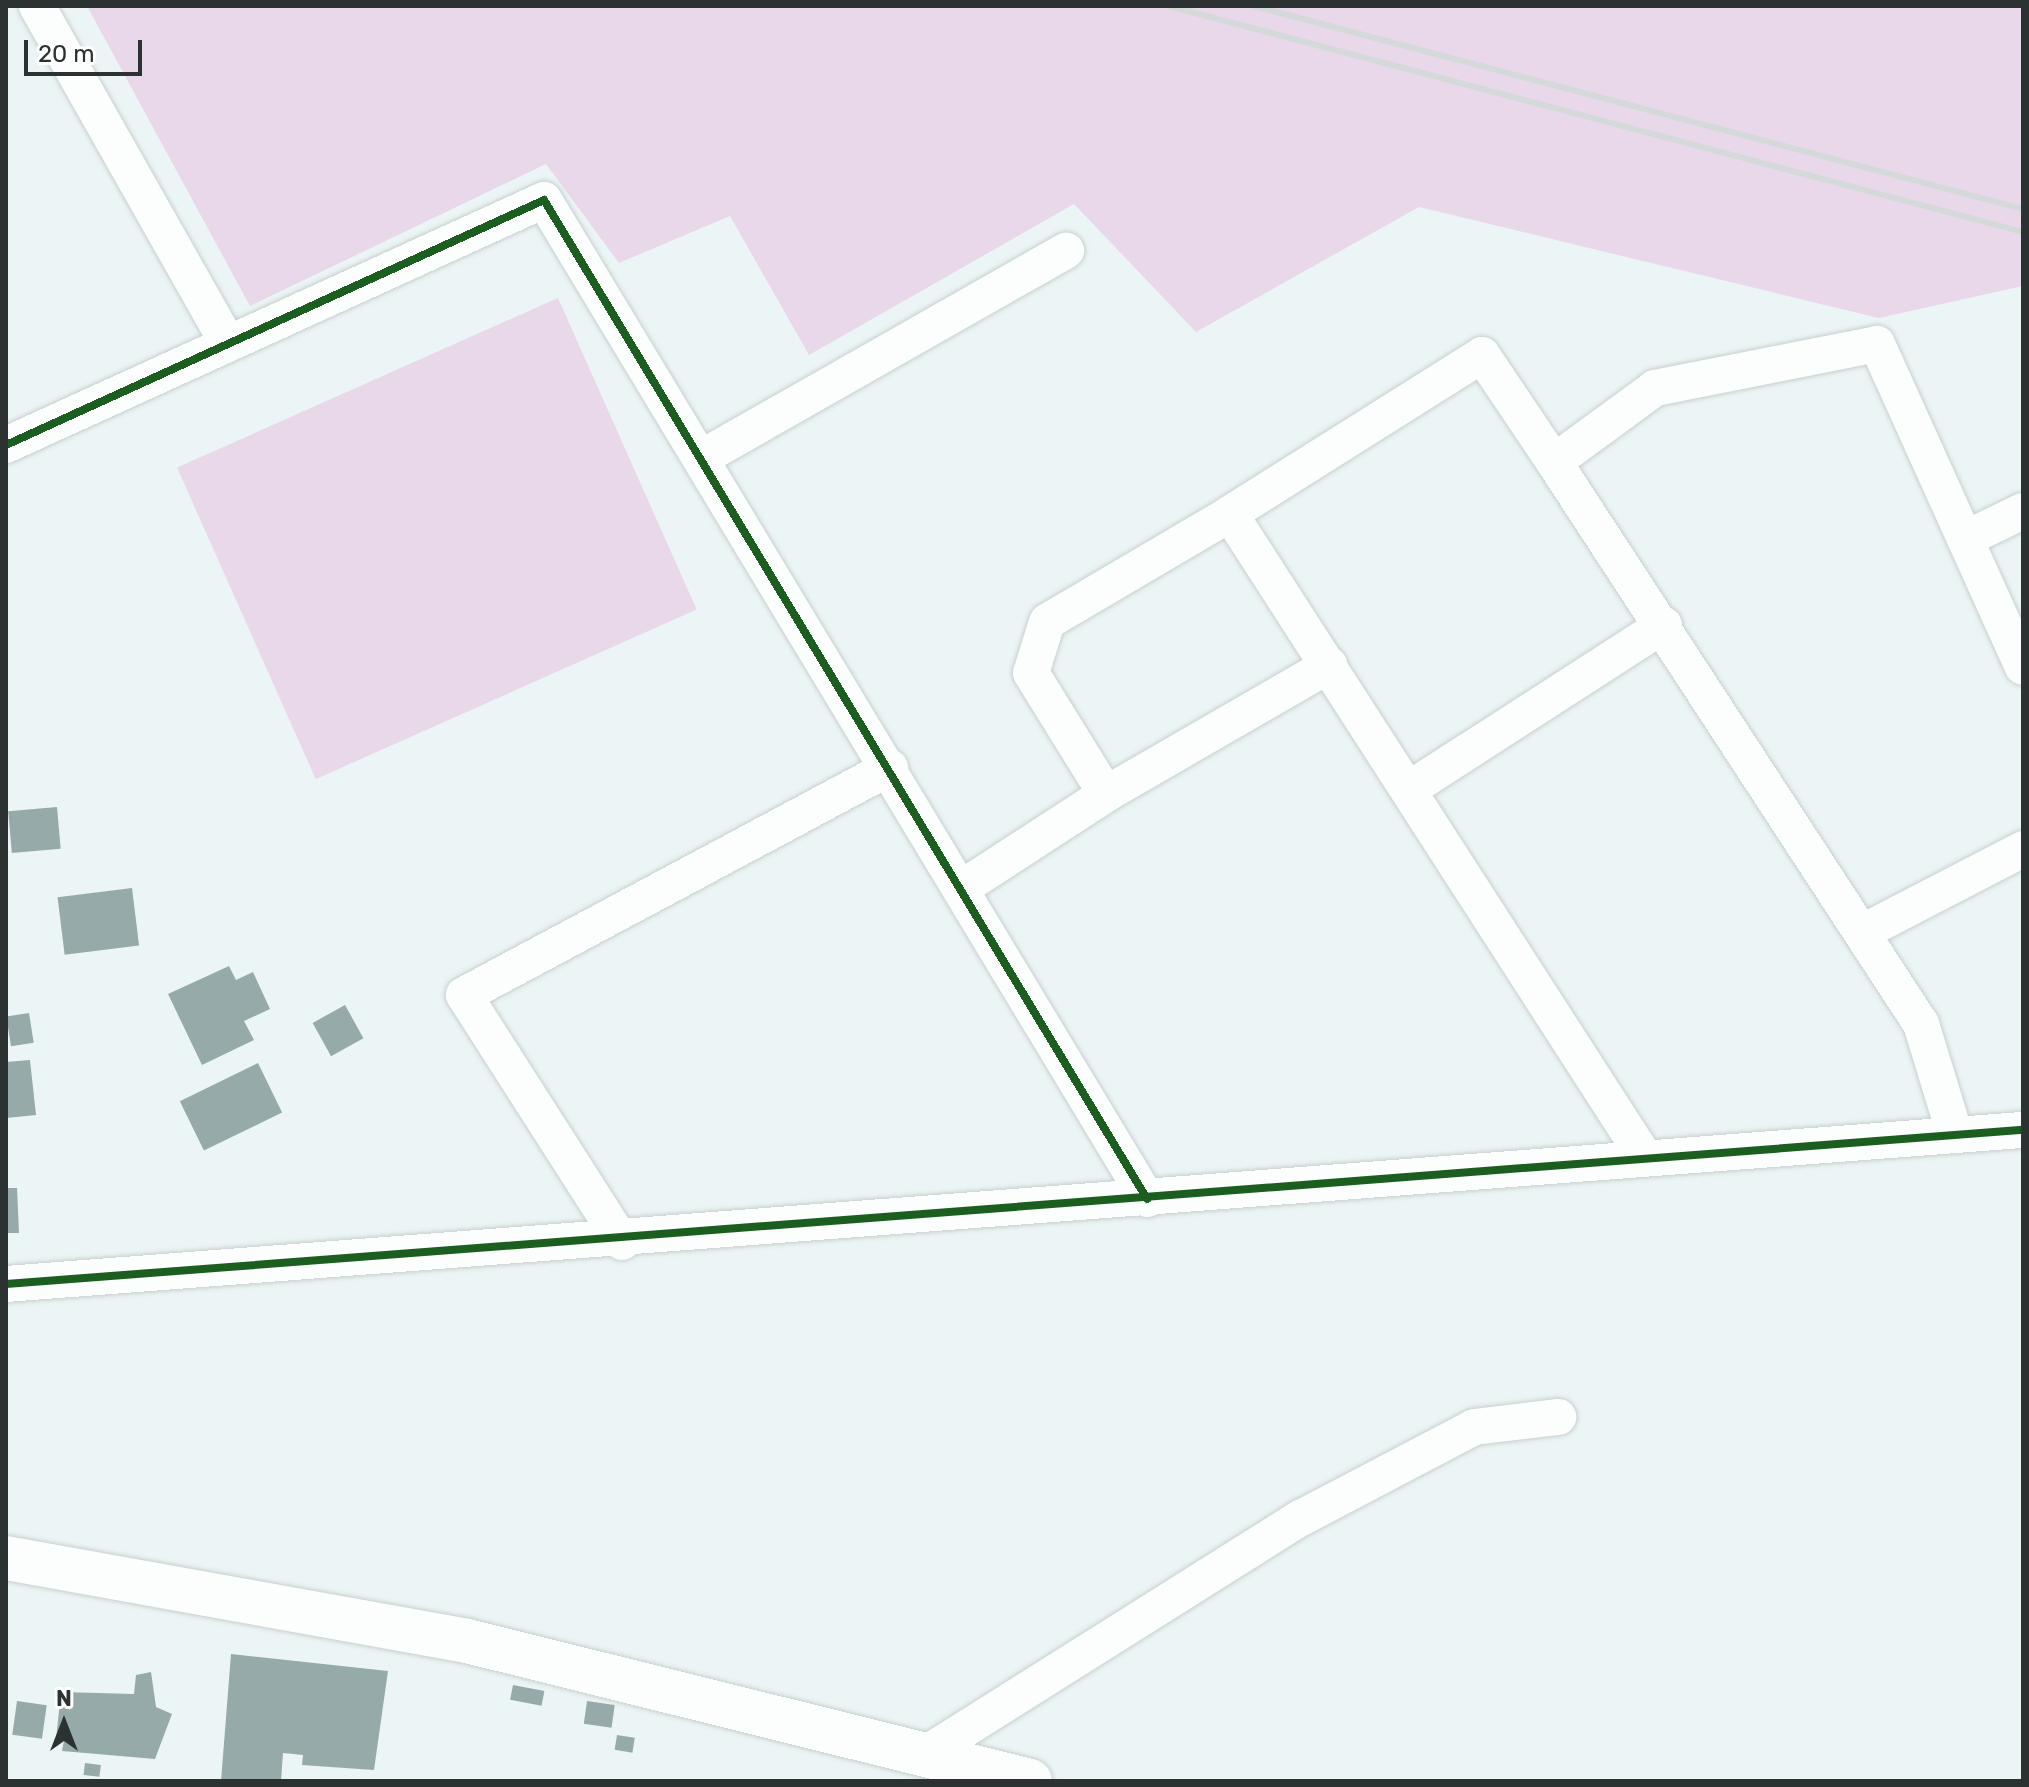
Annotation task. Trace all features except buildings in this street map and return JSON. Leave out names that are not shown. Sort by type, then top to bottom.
[{"type":"street","points":[[37,6],[228,344]]},
{"type":"street","points":[[6,445],[544,200],[963,887],[1147,1199]]},
{"type":"street","points":[[701,458],[1066,251]]},
{"type":"street","points":[[1554,462],[1655,388],[1877,344],[2023,667]]},
{"type":"street","points":[[1106,794],[1031,673],[1047,622],[1230,514],[1482,355],[1664,625],[1921,1024],[1955,1135]]},
{"type":"street","points":[[1965,539],[2023,511]]},
{"type":"street","points":[[1230,514],[1411,788],[1645,1158]]},
{"type":"street","points":[[1411,788],[1664,625]]},
{"type":"street","points":[[963,887],[1106,794],[1329,665]]},
{"type":"street","points":[[622,1242],[464,995],[890,768]]},
{"type":"street","points":[[1863,932],[2023,849]]},
{"type":"street","points":[[6,1284],[622,1242],[2023,1130]]},
{"type":"street","points":[[924,1755],[1301,1518],[1474,1427],[1558,1417]]},
{"type":"street","points":[[6,1558],[467,1641],[1030,1781]]},
{"type":"shaded area","points":[[87,6],[2023,6],[2023,286],[1879,318],[1419,207],[1196,332],[1074,204],[809,355],[730,216],[619,263],[546,164],[250,306]]},
{"type":"shaded area","points":[[558,298],[697,610],[316,779],[177,468]]},
{"type":"railway","points":[[1169,6],[2023,232]]},
{"type":"railway","points":[[1254,6],[2023,209]]},
{"type":"cycle path","points":[[6,445],[544,200],[1147,1199]]},
{"type":"cycle path","points":[[6,1284],[2023,1130]]}]
